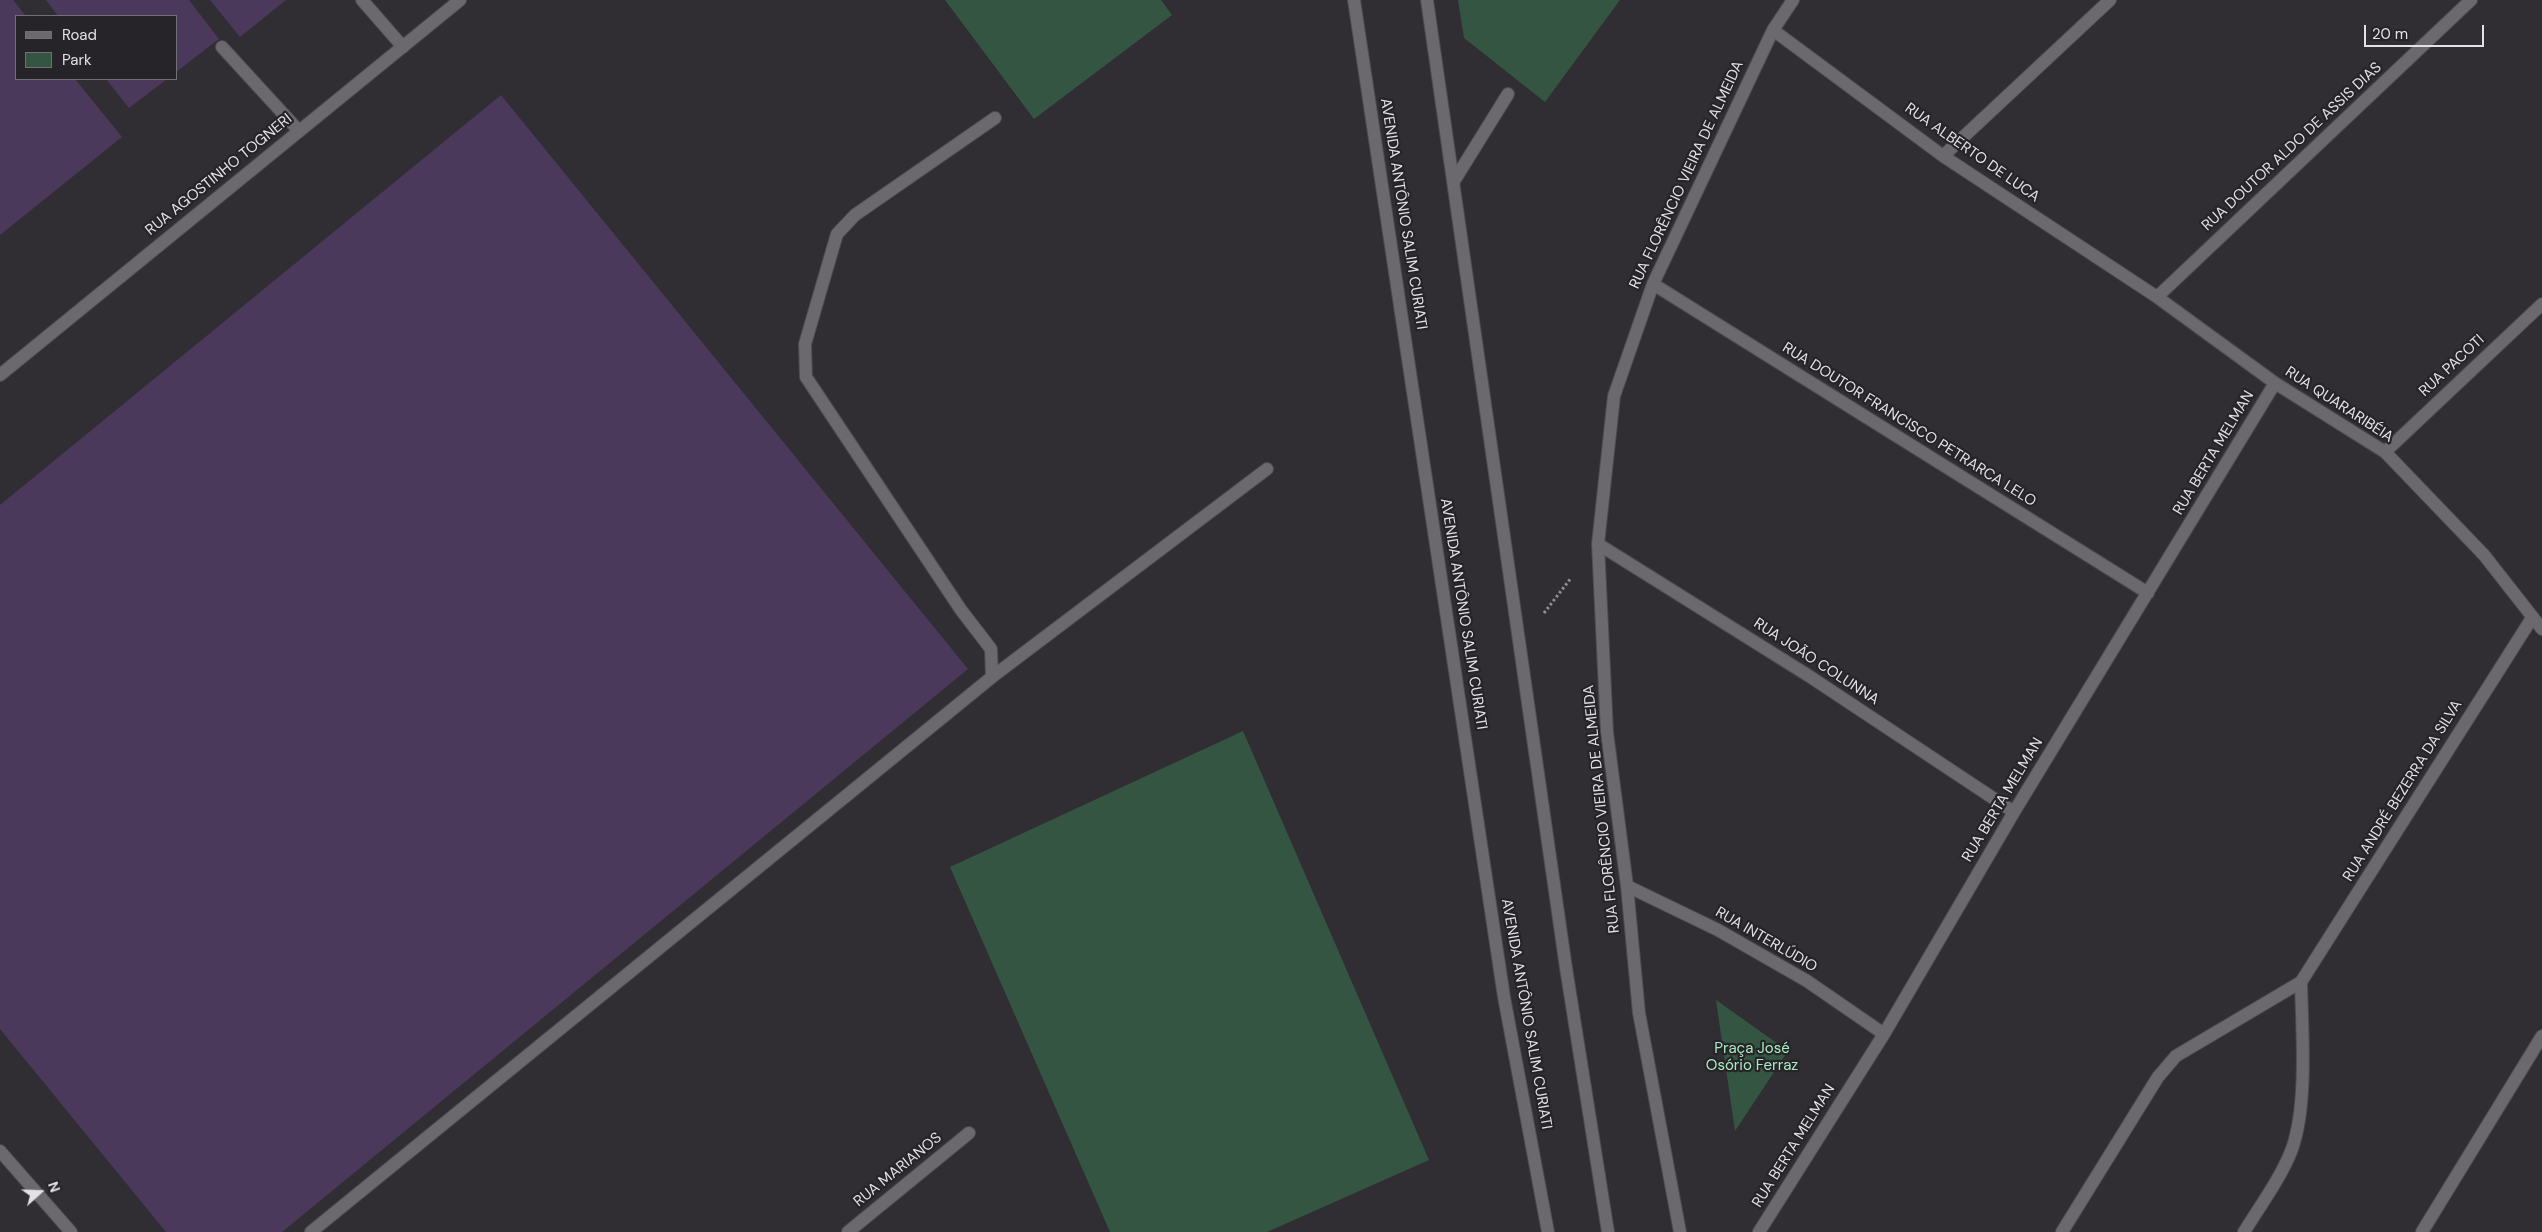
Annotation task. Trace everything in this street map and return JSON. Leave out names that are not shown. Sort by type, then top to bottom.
[{"type":"street","points":[[362,0],[402,47]]},
{"type":"street","name":"RUA AGOSTINHO TOGNERI","points":[[0,375],[460,0]]},
{"type":"street","name":"AVENIDA ANTÔNIO SALIM CURIATI","points":[[1354,0],[1504,997],[1548,1232]]},
{"type":"street","points":[[1427,0],[1566,968],[1608,1232]]},
{"type":"street","name":"RUA FLORÊNCIO VIEIRA DE ALMEIDA","points":[[1680,1232],[1639,1013],[1607,732],[1598,544],[1614,396],[1652,284],[1773,30],[1794,0]]},
{"type":"street","points":[[1943,156],[2110,0]]},
{"type":"street","name":"RUA DOUTOR ALDO DE ASSIS DIAS","points":[[2157,297],[2471,0]]},
{"type":"street","name":"RUA ALBERTO DE LUCA","points":[[1773,30],[1943,156],[2157,297]]},
{"type":"street","points":[[222,47],[299,131]]},
{"type":"street","points":[[1454,181],[1508,94]]},
{"type":"street","points":[[992,677],[991,649],[961,610],[806,377],[805,344],[837,234],[855,215],[995,118]]},
{"type":"street","name":"RUA DOUTOR FRANCISCO PETRARCA LELO","points":[[1652,284],[2148,593]]},
{"type":"street","name":"RUA QUARARIBÉIA","points":[[2157,297],[2275,383],[2385,452],[2484,555],[2542,630]]},
{"type":"street","name":"RUA PACOTI","points":[[2385,452],[2542,304]]},
{"type":"street","name":"RUA BERTA MELMAN","points":[[1758,1232],[1884,1034],[2014,812],[2275,383]]},
{"type":"street","points":[[311,1232],[992,677],[1267,468]]},
{"type":"street","name":"RUA JOÃO COLUNNA","points":[[1598,544],[1809,676],[2014,812]]},
{"type":"street","name":"RUA ANDRÉ BEZERRA DA SILVA","points":[[2301,982],[2532,618]]},
{"type":"street","name":"RUA INTERLÚDIO","points":[[1626,886],[1718,930],[1807,981],[1884,1034]]},
{"type":"street","points":[[2062,1232],[2158,1077],[2176,1056],[2301,982],[2303,1053],[2298,1122],[2291,1150],[2244,1232]]},
{"type":"street","points":[[2422,1232],[2542,1036]]},
{"type":"street","name":"RUA MARIANOS","points":[[848,1232],[862,1227],[969,1133]]},
{"type":"street","points":[[0,1151],[71,1232]]},
{"type":"path","points":[[1520,641],[1598,544]]},
{"type":"green space","points":[[945,0],[1161,0],[1172,15],[1034,119]]},
{"type":"green space","points":[[1458,0],[1620,0],[1545,102],[1464,38]]},
{"type":"green space","points":[[1243,731],[1429,1160],[1267,1232],[1110,1232],[950,867]]},
{"type":"green space","name":"Praça José Osório Ferraz","points":[[1716,1000],[1788,1051],[1735,1131]]},
{"type":"building","points":[[0,0],[13,0],[25,15],[15,15],[15,80],[76,80],[122,137],[0,235]]},
{"type":"building","points":[[46,0],[189,0],[219,39],[178,70],[178,15],[57,15]]},
{"type":"building","points":[[210,0],[286,0],[240,37]]},
{"type":"building","points":[[107,80],[166,80],[129,108]]},
{"type":"building","points":[[501,95],[968,669],[282,1232],[166,1232],[0,1029],[0,505]]}]
